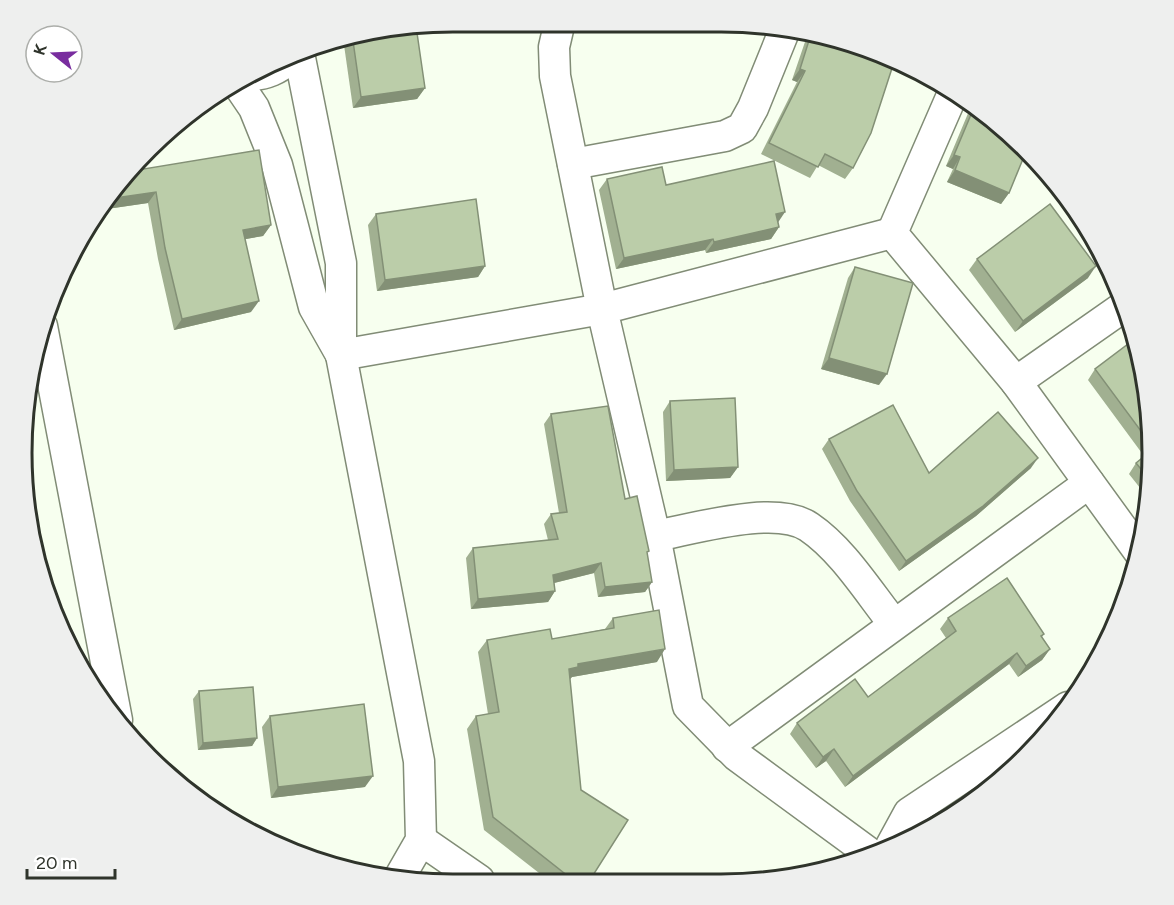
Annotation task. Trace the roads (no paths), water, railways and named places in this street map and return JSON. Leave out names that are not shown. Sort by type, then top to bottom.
[{"type":"street","points":[[557,32],[554,47],[555,76],[602,309],[655,536],[688,706],[737,756],[863,849]]},
{"type":"street","points":[[573,164],[725,136],[742,128],[753,108],[782,36]]},
{"type":"street","points":[[300,60],[341,263],[341,355],[418,760],[421,840],[403,871]]},
{"type":"street","points":[[241,89],[254,108],[277,165],[314,307],[341,355]]},
{"type":"street","points":[[892,233],[950,99]]},
{"type":"street","points":[[341,355],[602,309],[892,233]]},
{"type":"street","points":[[892,233],[1016,382],[1132,542]]},
{"type":"street","points":[[1016,382],[1118,311]]},
{"type":"street","points":[[46,345],[114,703]]},
{"type":"street","points":[[727,747],[1089,483]]},
{"type":"street","points":[[655,536],[762,516],[786,518],[808,526],[834,548],[894,624]]},
{"type":"street","points":[[897,835],[909,813],[1041,726]]},
{"type":"street","points":[[421,840],[469,874]]}]
